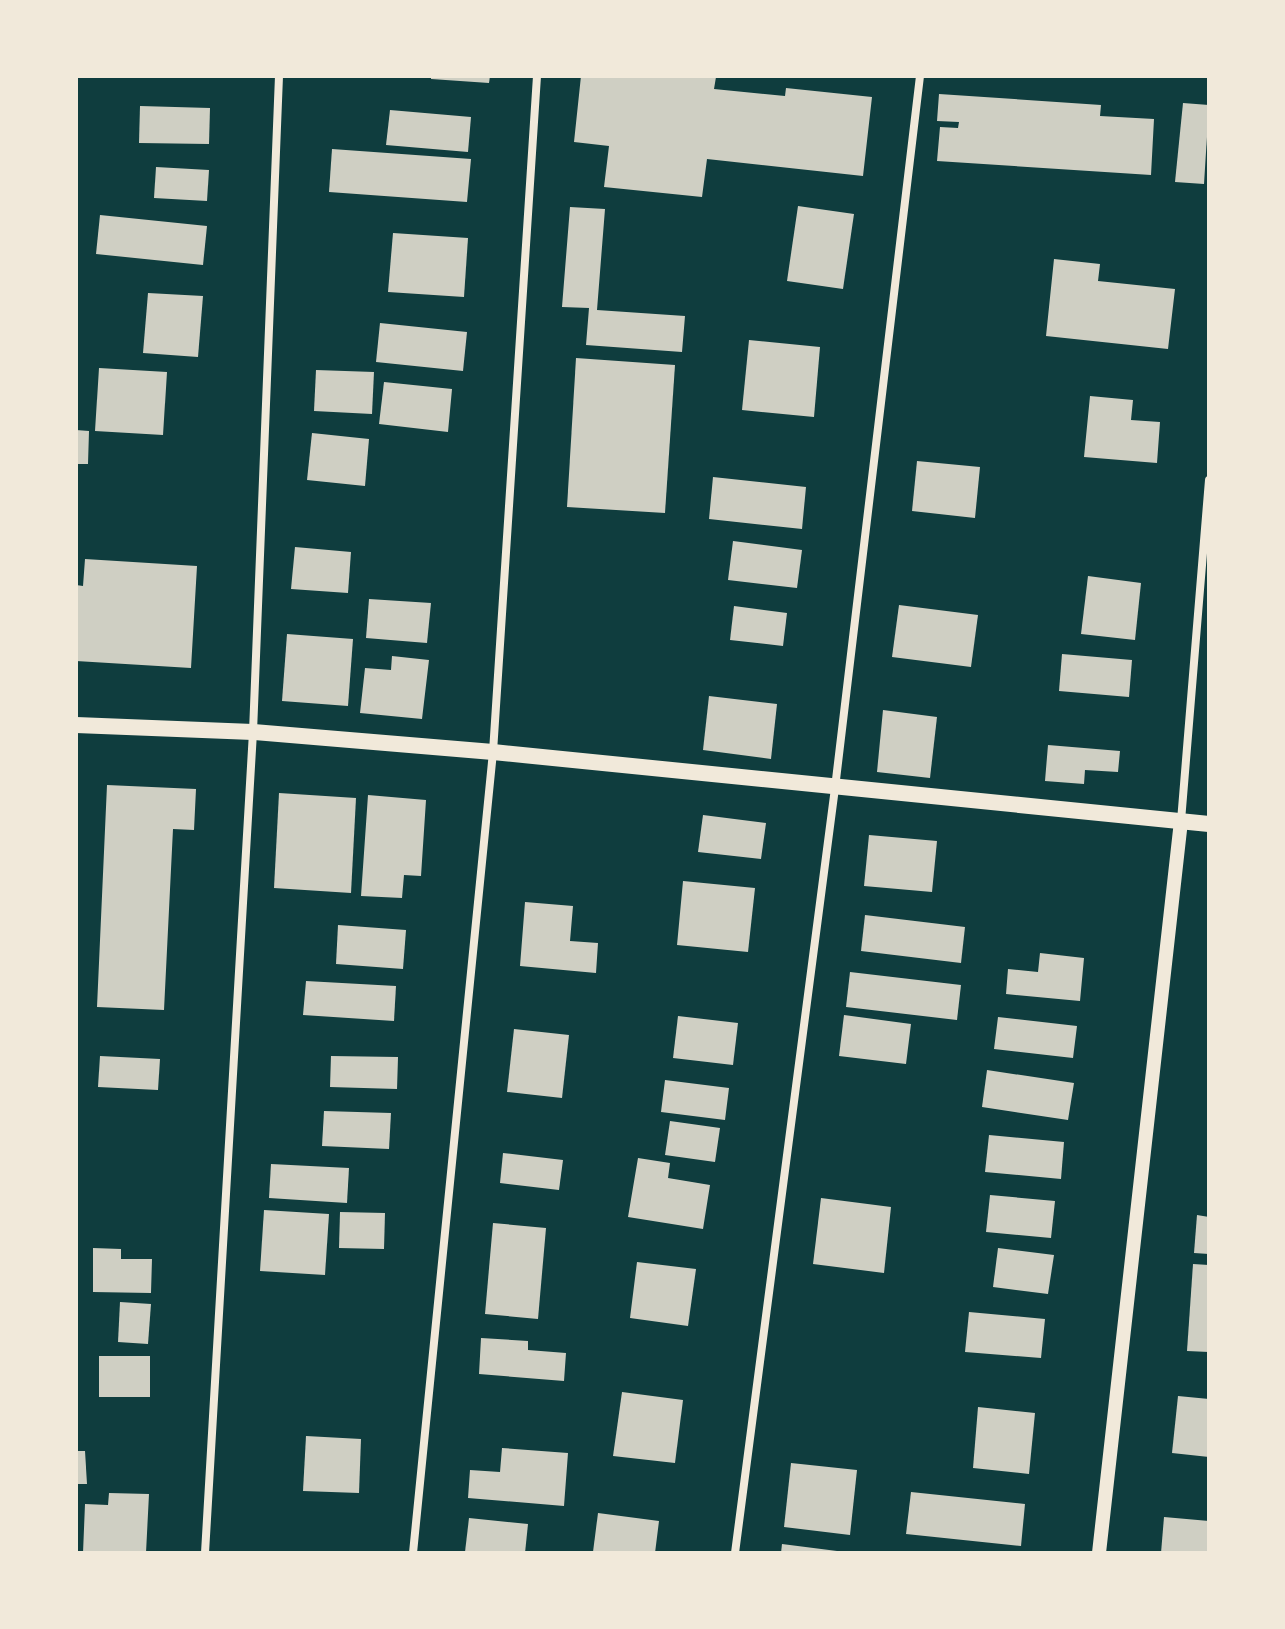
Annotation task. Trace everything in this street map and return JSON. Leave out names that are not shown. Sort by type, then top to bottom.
[{"type":"main road","points":[[76,725],[253,732],[493,752],[1209,824]]},
{"type":"street","points":[[205,1553],[253,732],[279,76]]},
{"type":"street","points":[[413,1553],[493,752],[537,76]]},
{"type":"street","points":[[735,1553],[835,788],[920,76]]},
{"type":"street","points":[[1099,1553],[1181,821],[1209,480]]},
{"type":"building","points":[[431,76],[490,76],[489,83],[431,79]]},
{"type":"building","points":[[581,76],[705,76],[716,77],[714,89],[785,96],[786,88],[872,97],[863,176],[707,159],[702,197],[604,187],[609,146],[574,142]]},
{"type":"building","points":[[939,94],[1101,105],[1100,116],[1154,119],[1151,175],[937,161],[940,127],[958,128],[959,122],[937,121]]},
{"type":"building","points":[[1183,103],[1209,105],[1204,184],[1175,182]]},
{"type":"building","points":[[140,106],[210,108],[209,144],[139,143]]},
{"type":"building","points":[[390,110],[471,117],[468,152],[386,145]]},
{"type":"building","points":[[332,149],[471,159],[467,202],[329,192]]},
{"type":"building","points":[[156,167],[209,170],[207,201],[154,198]]},
{"type":"building","points":[[798,206],[854,214],[843,289],[787,281]]},
{"type":"building","points":[[570,207],[605,209],[597,310],[685,316],[682,352],[586,345],[589,308],[562,307]]},
{"type":"building","points":[[100,215],[207,226],[203,265],[96,254]]},
{"type":"building","points":[[393,233],[468,238],[464,297],[388,292]]},
{"type":"building","points":[[1054,259],[1100,264],[1098,281],[1175,289],[1168,349],[1046,336]]},
{"type":"building","points":[[148,293],[203,296],[198,357],[143,353]]},
{"type":"building","points":[[380,323],[467,332],[463,371],[376,362]]},
{"type":"building","points":[[749,340],[820,347],[814,417],[742,410]]},
{"type":"building","points":[[576,358],[675,365],[665,513],[567,507]]},
{"type":"building","points":[[99,368],[167,372],[163,435],[95,431]]},
{"type":"building","points":[[316,370],[374,372],[372,414],[314,411]]},
{"type":"building","points":[[384,382],[452,389],[448,432],[379,424]]},
{"type":"building","points":[[1090,396],[1133,400],[1131,420],[1160,422],[1157,463],[1084,457]]},
{"type":"building","points":[[76,430],[89,431],[88,464],[76,464]]},
{"type":"building","points":[[312,433],[369,439],[365,486],[307,480]]},
{"type":"building","points":[[917,461],[980,467],[975,518],[912,511]]},
{"type":"building","points":[[713,477],[806,487],[802,529],[709,519]]},
{"type":"building","points":[[733,541],[802,550],[797,588],[728,580]]},
{"type":"building","points":[[295,547],[351,552],[348,593],[291,589]]},
{"type":"building","points":[[85,559],[197,566],[191,668],[76,661],[76,585],[83,586]]},
{"type":"building","points":[[1088,576],[1141,583],[1135,640],[1081,634]]},
{"type":"building","points":[[369,599],[431,603],[427,643],[366,638]]},
{"type":"building","points":[[899,605],[978,615],[971,667],[892,657]]},
{"type":"building","points":[[734,606],[787,613],[783,646],[730,640]]},
{"type":"building","points":[[287,634],[353,639],[348,706],[282,701]]},
{"type":"building","points":[[1062,654],[1132,660],[1129,697],[1059,691]]},
{"type":"building","points":[[392,656],[429,660],[422,719],[360,713],[365,668],[391,670]]},
{"type":"building","points":[[709,696],[777,704],[771,759],[703,750]]},
{"type":"building","points":[[883,710],[937,717],[930,778],[877,772]]},
{"type":"building","points":[[1048,745],[1120,751],[1118,772],[1085,770],[1084,784],[1045,781]]},
{"type":"building","points":[[107,785],[196,789],[194,830],[173,829],[164,1010],[97,1007]]},
{"type":"building","points":[[279,793],[356,798],[351,893],[274,888]]},
{"type":"building","points":[[368,795],[426,800],[421,876],[404,875],[402,898],[361,896]]},
{"type":"building","points":[[703,815],[766,823],[761,859],[698,852]]},
{"type":"building","points":[[869,835],[937,841],[932,892],[864,886]]},
{"type":"building","points":[[683,881],[755,888],[748,952],[677,945]]},
{"type":"building","points":[[525,902],[573,906],[570,941],[598,943],[596,973],[520,966]]},
{"type":"building","points":[[865,915],[965,927],[961,963],[861,951]]},
{"type":"building","points":[[338,925],[406,930],[403,969],[336,964]]},
{"type":"building","points":[[1040,953],[1084,958],[1080,1001],[1006,994],[1008,969],[1038,972]]},
{"type":"building","points":[[850,972],[961,985],[957,1020],[846,1007]]},
{"type":"building","points":[[306,981],[396,986],[394,1021],[303,1015]]},
{"type":"building","points":[[844,1015],[911,1024],[906,1064],[839,1056]]},
{"type":"building","points":[[678,1016],[738,1023],[733,1065],[673,1058]]},
{"type":"building","points":[[998,1017],[1077,1026],[1073,1058],[994,1049]]},
{"type":"building","points":[[514,1029],[569,1035],[562,1098],[507,1092]]},
{"type":"building","points":[[100,1056],[160,1059],[158,1090],[98,1087]]},
{"type":"building","points":[[331,1056],[398,1057],[397,1089],[330,1087]]},
{"type":"building","points":[[987,1070],[1074,1083],[1068,1120],[982,1107]]},
{"type":"building","points":[[665,1080],[729,1088],[725,1120],[661,1112]]},
{"type":"building","points":[[324,1111],[391,1113],[389,1149],[322,1146]]},
{"type":"building","points":[[670,1121],[720,1128],[715,1162],[665,1155]]},
{"type":"building","points":[[989,1135],[1064,1142],[1061,1179],[985,1172]]},
{"type":"building","points":[[503,1153],[563,1160],[559,1190],[500,1183]]},
{"type":"building","points":[[638,1158],[670,1163],[668,1178],[710,1185],[703,1229],[628,1217]]},
{"type":"building","points":[[271,1164],[349,1168],[347,1203],[269,1198]]},
{"type":"building","points":[[990,1195],[1055,1201],[1051,1238],[986,1232]]},
{"type":"building","points":[[821,1198],[891,1207],[884,1273],[813,1264]]},
{"type":"building","points":[[264,1210],[329,1214],[325,1275],[260,1271]]},
{"type":"building","points":[[340,1212],[385,1213],[384,1249],[339,1248]]},
{"type":"building","points":[[1197,1215],[1209,1217],[1209,1254],[1194,1253]]},
{"type":"building","points":[[493,1223],[546,1228],[538,1319],[485,1314]]},
{"type":"building","points":[[93,1248],[121,1249],[121,1259],[152,1259],[151,1293],[93,1292]]},
{"type":"building","points":[[998,1248],[1054,1255],[1048,1294],[993,1287]]},
{"type":"building","points":[[637,1262],[696,1269],[688,1326],[630,1318]]},
{"type":"building","points":[[1193,1264],[1209,1265],[1209,1352],[1187,1351]]},
{"type":"building","points":[[120,1302],[151,1304],[148,1344],[118,1342]]},
{"type":"building","points":[[969,1312],[1045,1319],[1041,1358],[965,1352]]},
{"type":"building","points":[[481,1338],[528,1341],[528,1350],[566,1353],[564,1381],[479,1374]]},
{"type":"building","points":[[99,1356],[150,1356],[150,1397],[99,1397]]},
{"type":"building","points":[[622,1392],[683,1400],[675,1463],[613,1456]]},
{"type":"building","points":[[1178,1396],[1209,1399],[1209,1457],[1172,1453]]},
{"type":"building","points":[[978,1407],[1035,1413],[1029,1474],[973,1468]]},
{"type":"building","points":[[306,1436],[361,1439],[359,1493],[303,1491]]},
{"type":"building","points":[[502,1448],[568,1453],[564,1506],[468,1498],[470,1470],[500,1472]]},
{"type":"building","points":[[76,1451],[85,1451],[87,1484],[76,1484]]},
{"type":"building","points":[[791,1463],[857,1470],[850,1535],[784,1527]]},
{"type":"building","points":[[911,1492],[1025,1504],[1021,1546],[906,1534]]},
{"type":"building","points":[[109,1493],[149,1494],[146,1553],[83,1553],[85,1504],[108,1505]]},
{"type":"building","points":[[598,1513],[659,1521],[655,1553],[593,1552]]},
{"type":"building","points":[[1164,1517],[1209,1521],[1209,1553],[1161,1553]]},
{"type":"building","points":[[469,1518],[528,1524],[525,1553],[465,1552]]},
{"type":"building","points":[[782,1544],[837,1551],[781,1553]]}]
